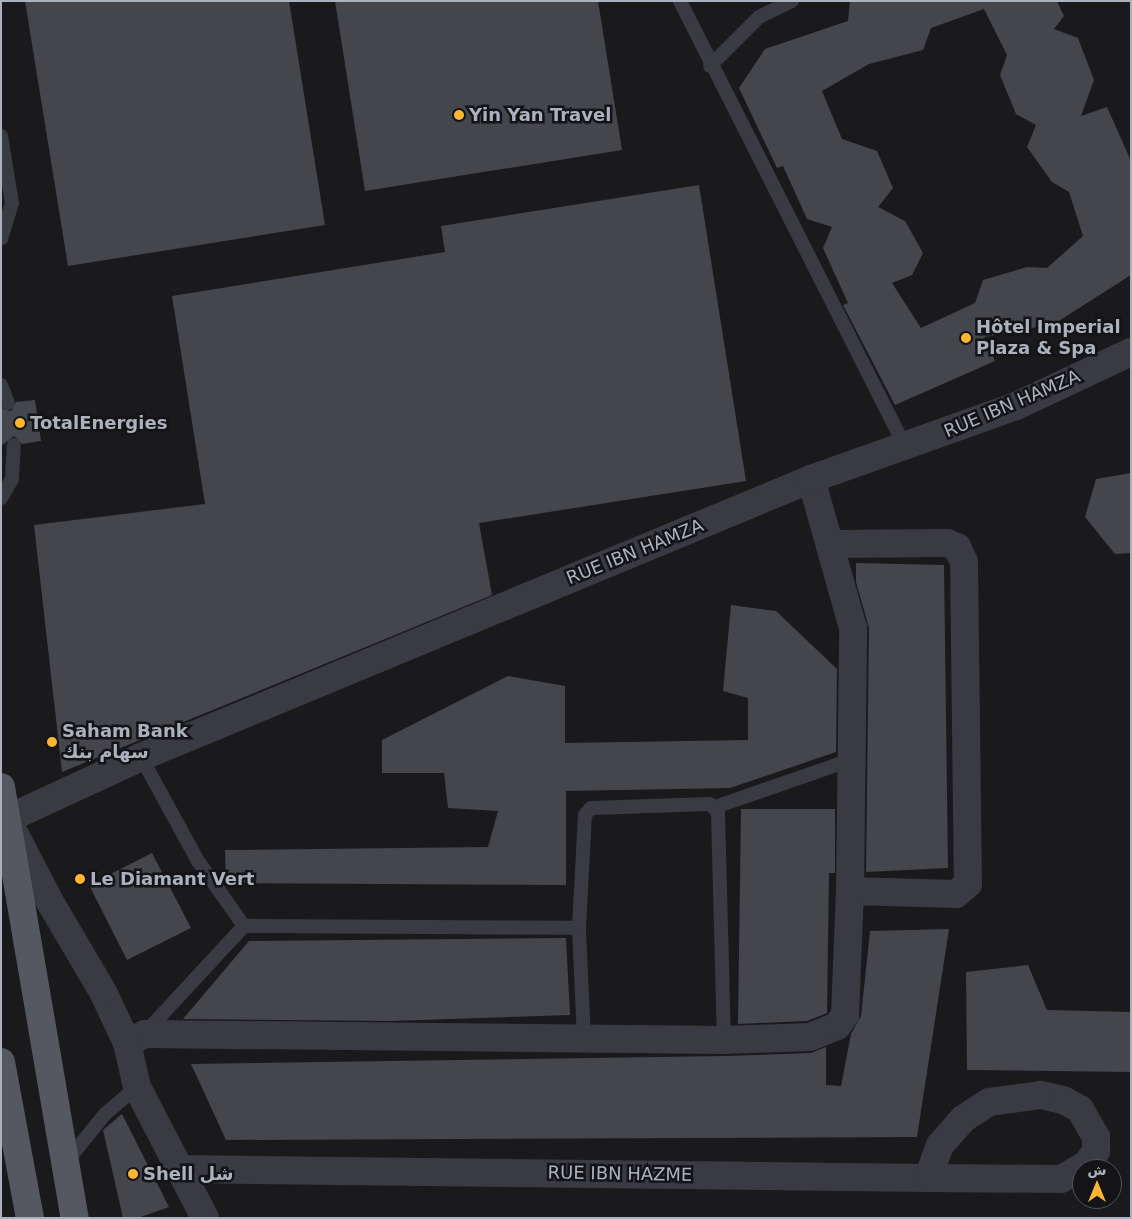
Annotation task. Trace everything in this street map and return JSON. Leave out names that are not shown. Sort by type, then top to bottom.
[{"type":"main road","points":[[1,787],[67,1161],[75,1218]]},
{"type":"main road","points":[[1,1062],[30,1218]]},
{"type":"street","name":"RUE IBN HAMZA","points":[[7,819],[140,757],[811,480],[1016,406],[1131,352]]},
{"type":"street","points":[[136,1038],[724,1040],[810,1037],[842,1021],[850,891],[853,628],[832,544],[811,480]]},
{"type":"street","points":[[832,544],[947,544],[957,547],[964,562],[968,884],[956,894],[850,891]]},
{"type":"street","points":[[7,819],[50,902],[136,1038],[137,1087],[205,1218]]},
{"type":"street","name":"RUE IBN HAZME","points":[[179,1169],[928,1178],[1061,1179],[1087,1164],[1096,1150],[1096,1137],[1080,1108],[1041,1095],[989,1102],[963,1119],[940,1145],[928,1178]]},
{"type":"lane","points":[[680,1],[710,66],[905,447]]},
{"type":"lane","points":[[710,66],[759,17],[792,1]]},
{"type":"lane","points":[[1,136],[12,203],[1,238]]},
{"type":"lane","points":[[1,385],[8,403]]},
{"type":"lane","points":[[1,498],[12,479],[14,444]]},
{"type":"lane","points":[[140,757],[198,861],[244,926]]},
{"type":"lane","points":[[584,1040],[579,928],[582,824],[590,808],[715,807],[852,760]]},
{"type":"lane","points":[[715,807],[724,1040]]},
{"type":"lane","points":[[136,1038],[244,926],[579,928]]},
{"type":"lane","points":[[67,1161],[105,1114],[137,1087]]},
{"type":"building","points":[[25,1],[289,1],[325,225],[68,266]]},
{"type":"building","points":[[335,1],[598,1],[622,150],[365,191]]},
{"type":"building","points":[[850,1],[1057,1],[1064,16],[1054,29],[1078,38],[1094,80],[1081,116],[1107,107],[1131,161],[1131,275],[1054,324],[984,337],[995,361],[895,405],[843,305],[848,303],[823,248],[832,227],[807,219],[783,166],[777,168],[739,88],[765,49],[848,21]],"holes":[[[984,9],[1007,55],[1000,75],[1016,114],[1036,125],[1027,147],[1052,182],[1069,192],[1083,236],[1047,268],[1027,267],[983,280],[975,303],[921,328],[892,283],[912,275],[923,253],[905,221],[878,207],[893,188],[877,151],[842,139],[822,91],[869,64],[923,50],[931,28]]]},
{"type":"building","points":[[699,185],[746,481],[479,523],[492,595],[62,772],[34,525],[205,504],[172,296],[445,252],[441,226]]},
{"type":"building","name":"TotalEnergies","points":[[35,400],[41,441],[22,444],[14,436],[1,446],[1,408],[11,411],[16,402]]},
{"type":"building","points":[[1131,473],[1131,553],[1115,554],[1085,517],[1096,479]]},
{"type":"building","points":[[856,563],[944,565],[948,868],[866,872],[869,628],[856,582]]},
{"type":"building","points":[[731,605],[776,611],[837,669],[836,752],[730,788],[566,791],[566,885],[226,883],[225,850],[488,847],[498,811],[448,808],[444,773],[382,773],[382,740],[508,676],[565,686],[565,743],[748,740],[748,698],[723,691]]},
{"type":"building","points":[[741,809],[835,809],[835,873],[829,873],[827,1013],[807,1021],[738,1024]]},
{"type":"building","points":[[152,853],[191,928],[127,960],[89,885]]},
{"type":"building","points":[[949,929],[917,1137],[226,1140],[191,1064],[725,1056],[811,1053],[826,1047],[826,1085],[841,1086],[851,1034],[861,1016],[870,931]]},
{"type":"building","points":[[566,938],[570,1015],[391,1021],[183,1019],[249,941]]},
{"type":"building","points":[[1028,965],[1047,1010],[1131,1012],[1131,1072],[967,1070],[966,972]]},
{"type":"building","name":"Shell شل","points":[[122,1114],[169,1207],[138,1218],[123,1218],[103,1130]]},
{"type":"place","name":"Yin Yan Travel","points":[[459,115]]},
{"type":"place","name":"Hôtel Imperial Plaza & Spa","points":[[966,338]]},
{"type":"place","name":"TotalEnergies","points":[[20,423]]},
{"type":"place","name":"Saham Bank سهام بنك","points":[[52,742]]},
{"type":"place","name":"Le Diamant Vert","points":[[80,879]]},
{"type":"place","name":"Shell شل","points":[[133,1174]]}]
